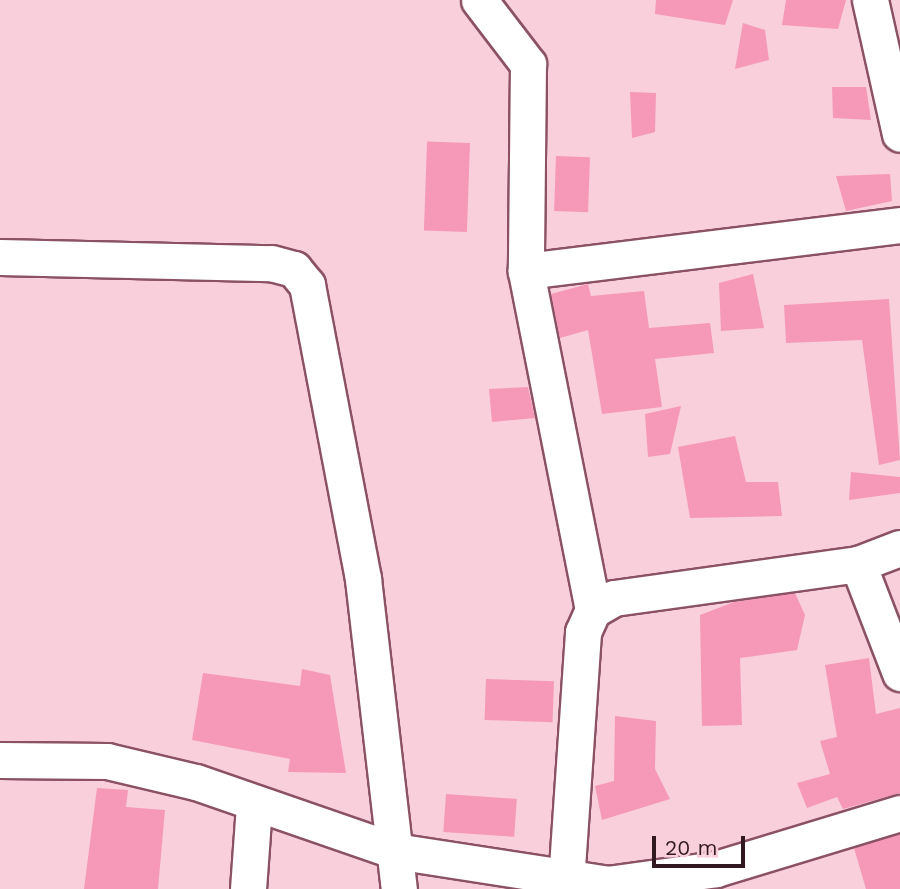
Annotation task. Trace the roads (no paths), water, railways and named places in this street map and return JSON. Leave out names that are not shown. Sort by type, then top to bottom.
[{"type":"street","points":[[479,0],[528,64],[526,271],[593,610],[583,632],[566,882]]},
{"type":"street","points":[[870,0],[900,134]]},
{"type":"street","points":[[526,271],[900,225]]},
{"type":"street","points":[[0,257],[271,263],[294,269],[307,285],[363,579],[399,889]]},
{"type":"street","points":[[593,610],[614,598],[858,564],[900,548]]},
{"type":"street","points":[[858,564],[900,673]]},
{"type":"street","points":[[0,760],[107,761],[196,782],[254,805],[395,851],[566,882],[607,884],[716,869],[900,813]]},
{"type":"street","points":[[248,889],[254,805]]}]
